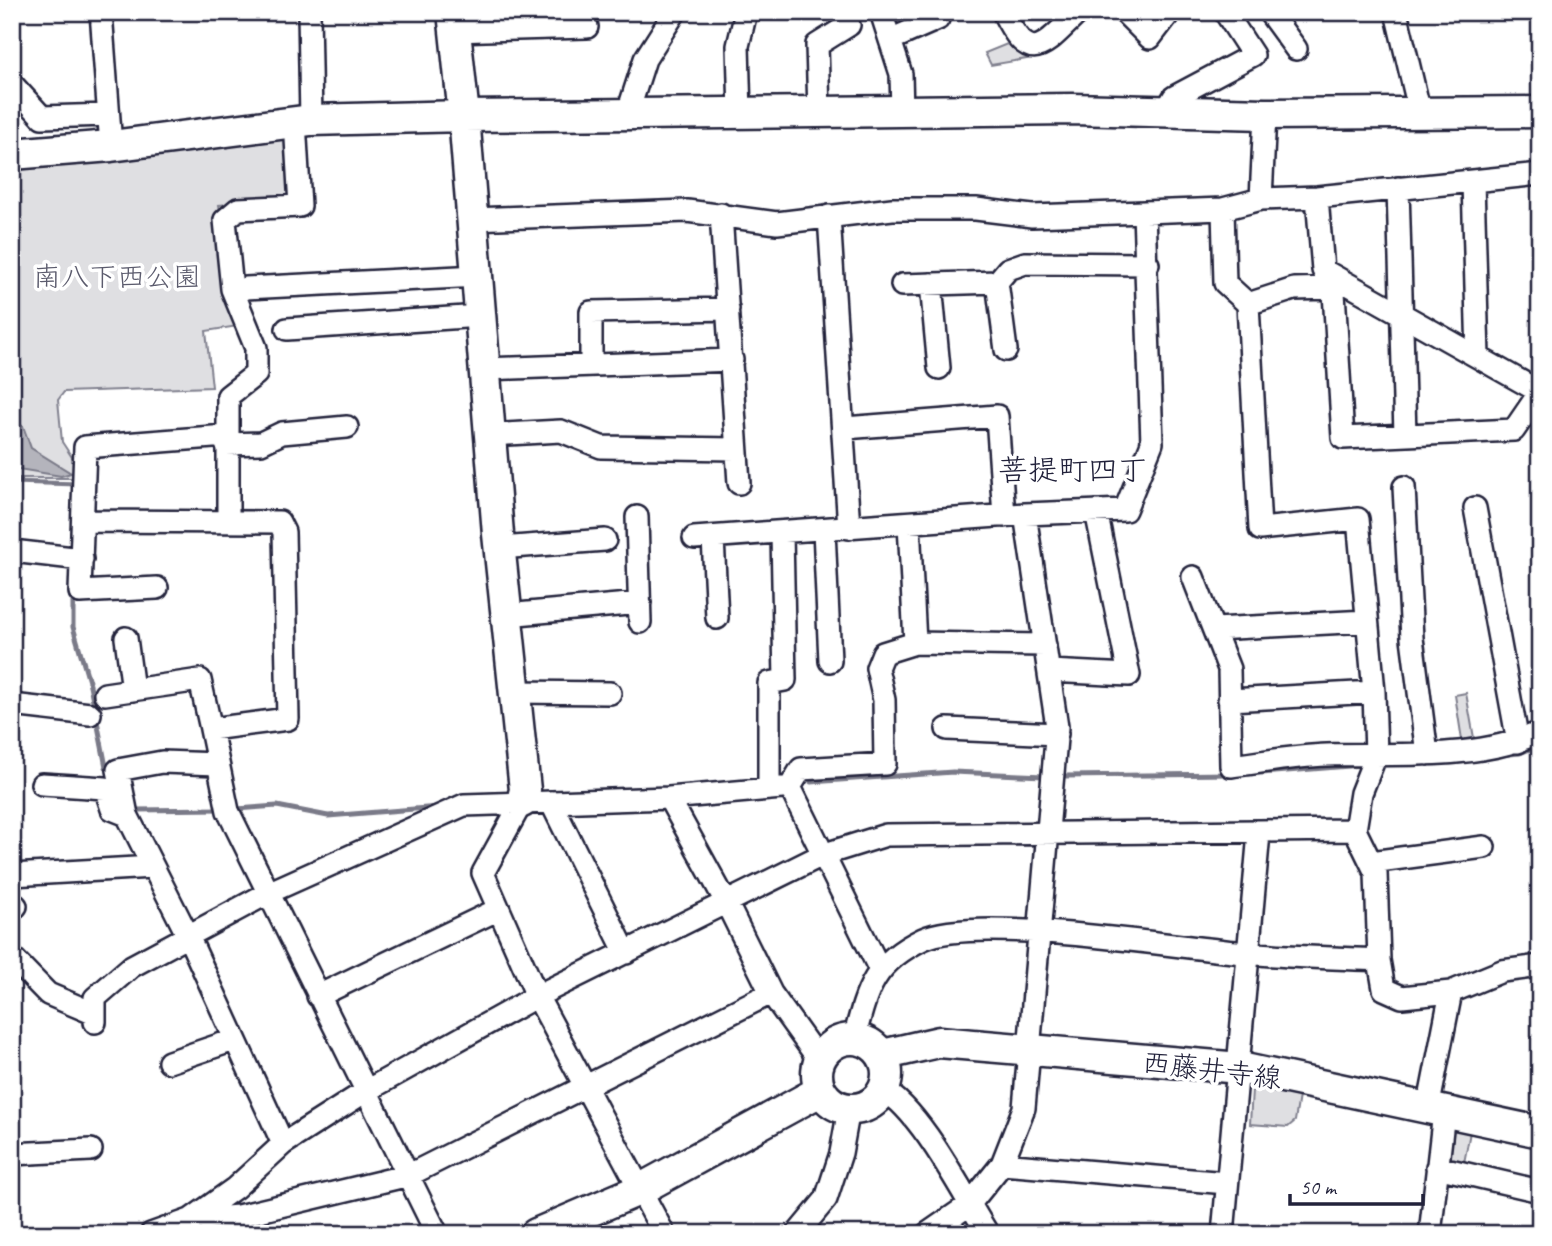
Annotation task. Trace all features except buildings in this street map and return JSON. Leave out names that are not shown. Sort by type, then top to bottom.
[{"type":"street","points":[[101,12],[111,146]]},
{"type":"street","points":[[228,521],[228,396],[256,374],[256,348],[233,295],[225,220],[231,211],[238,209],[300,206],[309,12]]},
{"type":"street","points":[[627,114],[645,58],[675,12]]},
{"type":"street","points":[[881,12],[901,74],[902,111]]},
{"type":"street","points":[[890,40],[938,19],[936,12]]},
{"type":"street","points":[[1003,12],[1017,41],[1031,47],[1043,47],[1079,12]]},
{"type":"street","points":[[1124,12],[1150,38],[1170,12]]},
{"type":"street","points":[[1165,112],[1174,97],[1253,55],[1225,12]]},
{"type":"street","points":[[1269,12],[1296,49]]},
{"type":"street","points":[[1396,12],[1420,113]]},
{"type":"street","points":[[740,114],[738,46],[749,15]]},
{"type":"street","points":[[587,27],[453,21],[478,276],[499,548],[525,790],[537,802],[626,953]]},
{"type":"street","points":[[818,113],[817,45],[849,24]]},
{"type":"street","points":[[12,84],[42,117],[108,116]]},
{"type":"street","points":[[12,154],[111,146],[303,121],[464,116],[902,111],[1265,114],[1540,112]]},
{"type":"street","points":[[1261,199],[1265,114]]},
{"type":"street","points":[[473,219],[687,211],[776,223],[892,209],[975,209],[1032,216],[1223,209],[1261,199],[1317,197],[1540,174]]},
{"type":"street","points":[[1473,182],[1478,357]]},
{"type":"street","points":[[1398,188],[1405,435]]},
{"type":"street","points":[[1317,197],[1320,259],[1323,270],[1334,282],[1401,314],[1540,392],[1514,430],[1343,438],[1334,282]]},
{"type":"street","points":[[1223,209],[1225,283],[1248,304],[1260,529],[1358,519],[1374,692],[1376,755],[1361,793],[1355,830],[1376,873],[1379,960],[1384,989],[1402,997],[1451,992],[1502,971],[1540,966]]},
{"type":"street","points":[[717,618],[704,538],[1014,515],[1125,510],[1152,443],[1144,212]]},
{"type":"street","points":[[721,214],[739,483]]},
{"type":"street","points":[[830,216],[849,528]]},
{"type":"street","points":[[1006,350],[997,282],[1008,269],[1025,263],[1147,264]]},
{"type":"street","points":[[246,288],[478,276]]},
{"type":"street","points":[[902,285],[997,282]]},
{"type":"street","points":[[1248,304],[1294,289],[1334,282]]},
{"type":"street","points":[[931,284],[939,368]]},
{"type":"street","points":[[592,364],[591,312],[728,309]]},
{"type":"street","points":[[287,329],[480,316]]},
{"type":"street","points":[[484,369],[732,360]]},
{"type":"street","points":[[845,428],[997,416],[1014,515],[1045,645],[1056,733],[1024,1108],[1002,1164],[970,1205],[927,1234]]},
{"type":"street","points":[[158,588],[80,593],[85,447],[226,440],[261,443],[282,433],[347,427]]},
{"type":"street","points":[[489,435],[561,431],[601,447],[736,449]]},
{"type":"street","points":[[1404,487],[1412,638],[1427,754]]},
{"type":"street","points":[[1475,508],[1518,742]]},
{"type":"street","points":[[1049,671],[1129,675],[1096,511]]},
{"type":"street","points":[[506,615],[640,612],[637,517]]},
{"type":"street","points":[[84,521],[279,522],[284,532],[288,719],[211,729]]},
{"type":"street","points":[[909,523],[915,643]]},
{"type":"street","points":[[824,530],[830,661]]},
{"type":"street","points":[[782,534],[785,680],[769,683],[780,788],[822,855],[879,968]]},
{"type":"street","points":[[499,548],[605,540]]},
{"type":"street","points":[[12,551],[82,559]]},
{"type":"street","points":[[1193,577],[1228,669],[1231,766],[1325,755],[1427,754],[1518,742],[1540,732]]},
{"type":"street","points":[[1215,629],[1367,621]]},
{"type":"street","points":[[126,638],[133,690]]},
{"type":"street","points":[[12,957],[48,994],[95,1018],[95,998],[132,966],[271,892],[464,805],[669,798],[780,788],[801,769],[886,764],[884,700],[877,667],[883,653],[915,643],[1045,645]]},
{"type":"street","points":[[106,694],[200,680],[228,811],[271,892],[318,996],[437,1234]]},
{"type":"street","points":[[514,692],[610,693]]},
{"type":"street","points":[[1229,700],[1374,692]]},
{"type":"street","points":[[12,705],[90,714]]},
{"type":"street","points":[[947,729],[1056,733]]},
{"type":"street","points":[[218,764],[162,762],[118,770],[127,815],[189,938],[283,1144]]},
{"type":"street","points":[[42,784],[106,788],[111,808],[127,815]]},
{"type":"street","points":[[669,798],[726,901],[771,993],[819,1060]]},
{"type":"street","points":[[537,802],[483,873],[537,996],[664,1234]]},
{"type":"street","points":[[151,1234],[190,1220],[235,1188],[283,1144],[366,1091],[537,996],[822,855],[886,835],[1355,830]]},
{"type":"street","points":[[1223,1234],[1259,833]]},
{"type":"street","points":[[1371,862],[1484,847]]},
{"type":"street","points":[[12,875],[153,867]]},
{"type":"street","points":[[12,902],[16,906],[12,910]]},
{"type":"street","points":[[318,996],[499,909]]},
{"type":"street","points":[[854,1039],[864,1002],[879,968],[925,938],[970,930],[1041,933],[1248,954],[1379,960]]},
{"type":"street","points":[[1430,1234],[1437,1167],[1436,1110],[1451,992]]},
{"type":"street","points":[[190,1220],[239,1225],[409,1175],[771,993]]},
{"type":"street","points":[[854,1039],[875,1047],[882,1055],[887,1076],[883,1090],[872,1104],[849,1109],[837,1107],[820,1091],[816,1070],[819,1060],[833,1044],[854,1039]]},
{"type":"street","points":[[169,1062],[234,1040]]},
{"type":"street","name":"西藤井寺線","points":[[882,1055],[939,1042],[1240,1068],[1540,1132]]},
{"type":"street","points":[[883,1090],[894,1096],[912,1115],[988,1234]]},
{"type":"street","points":[[536,1234],[639,1190],[820,1091]]},
{"type":"street","points":[[797,1234],[826,1199],[841,1153],[849,1109]]},
{"type":"street","points":[[12,1154],[91,1150]]},
{"type":"street","points":[[1002,1164],[1227,1183]]},
{"type":"street","points":[[1437,1167],[1540,1191]]},
{"type":"street","points":[[235,1188],[239,1225]]},
{"type":"green space","points":[[1012,42],[1015,47],[1044,56],[991,65],[985,53]]},
{"type":"green space","name":"南八下西公園","points":[[287,134],[292,194],[282,200],[219,205],[238,326],[206,331],[212,387],[64,392],[58,400],[62,442],[79,468],[80,478],[12,478],[12,171]]},
{"type":"green space","points":[[1466,693],[1474,738],[1462,740],[1455,695]]},
{"type":"green space","points":[[1255,1087],[1299,1096],[1295,1121],[1288,1127],[1250,1124],[1252,1089]]},
{"type":"green space","points":[[1452,1128],[1470,1132],[1464,1163],[1450,1161]]},
{"type":"shaded area","points":[[12,423],[23,426],[31,448],[71,473],[61,476],[12,468]]},
{"type":"waterway","points":[[12,482],[78,484]]},
{"type":"waterway","points":[[73,592],[73,627],[90,685],[106,767]]},
{"type":"waterway","points":[[1499,755],[1520,753],[1540,745]]},
{"type":"waterway","points":[[1249,774],[1362,765]]},
{"type":"waterway","points":[[811,782],[953,772],[1045,776]]},
{"type":"waterway","points":[[1063,776],[1232,774]]},
{"type":"waterway","points":[[237,809],[277,806],[328,816],[439,807]]},
{"type":"waterway","points":[[135,810],[222,809]]},
{"type":"district","name":"菩提町四丁","points":[[1073,470]]}]
